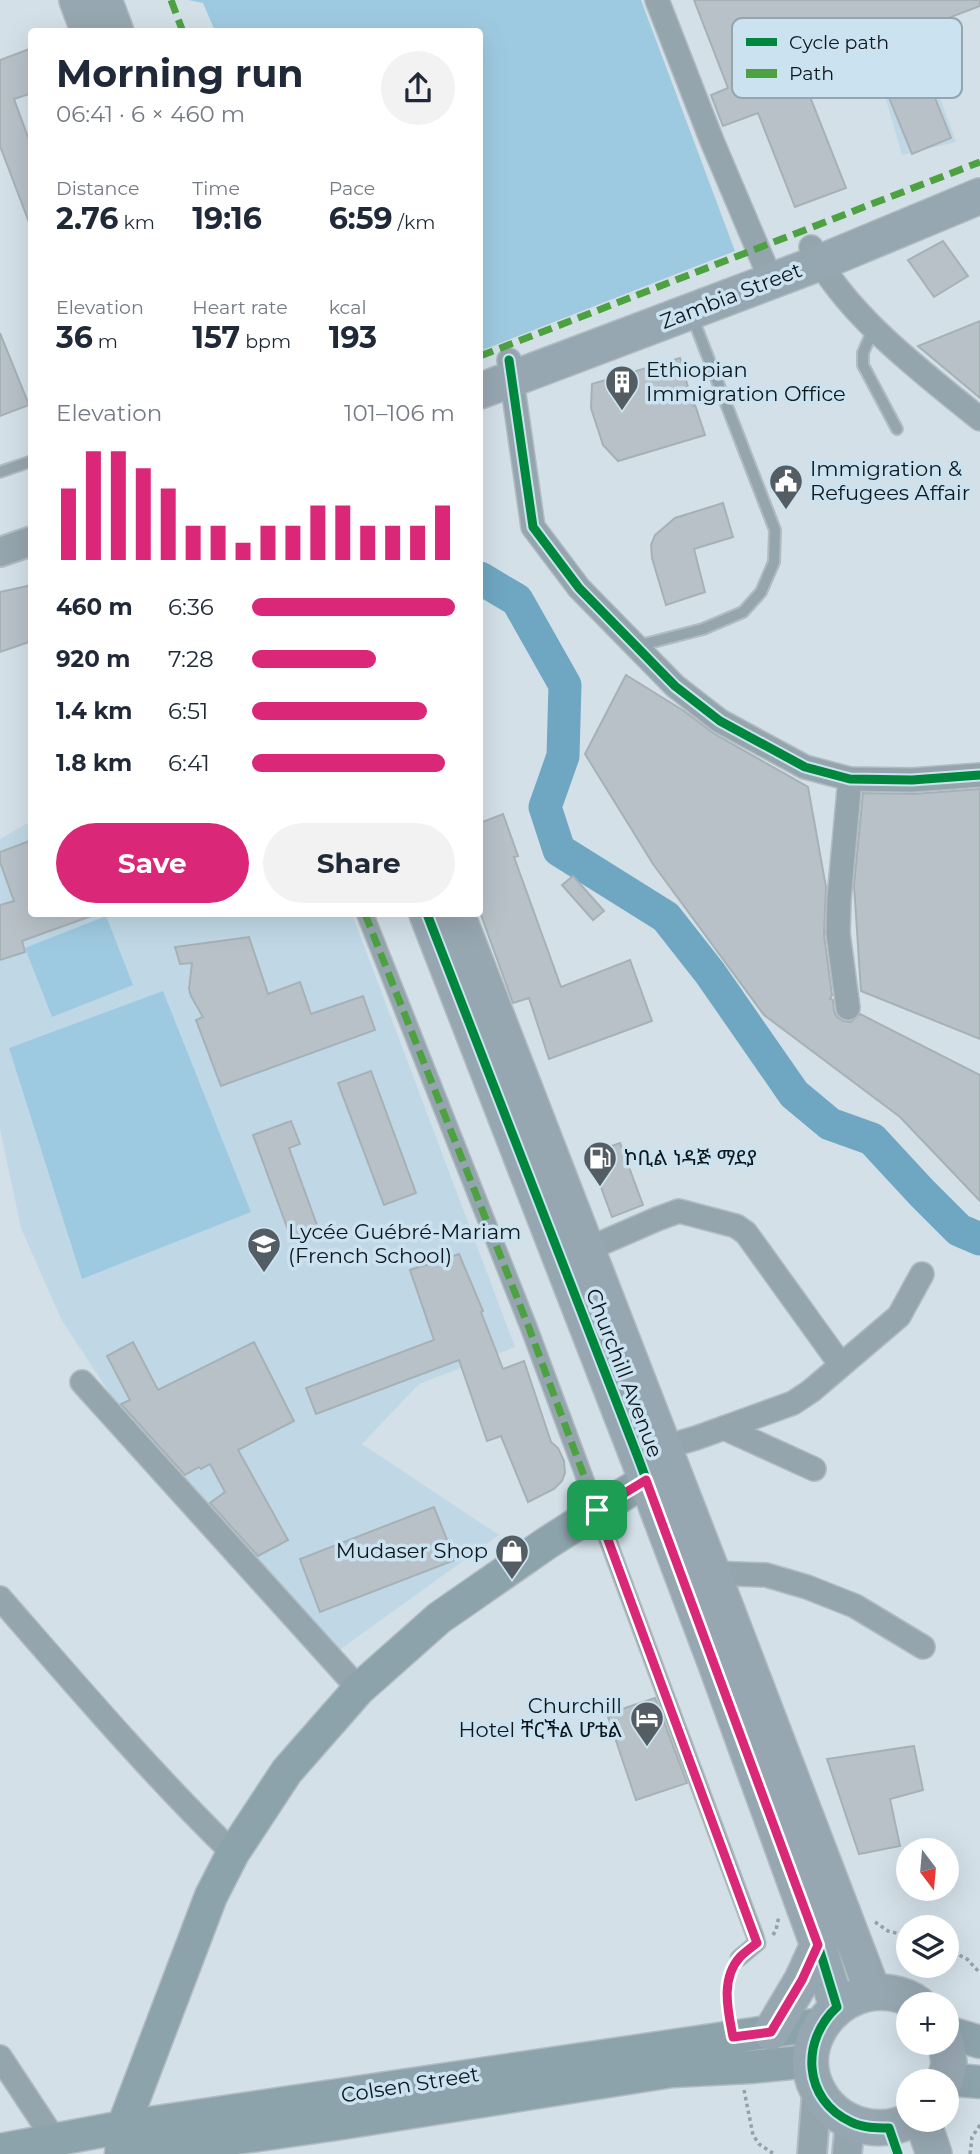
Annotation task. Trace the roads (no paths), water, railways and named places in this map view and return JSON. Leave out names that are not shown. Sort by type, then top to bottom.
[{"type":"main road","points":[[77,0],[88,28]]},
{"type":"main road","points":[[104,0],[114,28]]},
{"type":"main road","name":"Zambia Street","points":[[815,255],[980,178]]},
{"type":"main road","name":"Zambia Street","points":[[483,388],[500,370],[980,196]]},
{"type":"main road","name":"Churchill Avenue","points":[[428,917],[646,1480],[818,1945],[829,2015]]},
{"type":"main road","name":"Churchill Avenue","points":[[458,917],[665,1447],[873,1992]]},
{"type":"main road","points":[[646,1480],[597,1510],[439,1618],[359,1689],[287,1772],[233,1853],[211,1896],[122,2145],[336,2124],[672,2071],[740,2068],[814,2075]]},
{"type":"main road","points":[[771,2032],[802,1980],[818,1945]]},
{"type":"main road","points":[[896,1994],[873,1992],[854,1997],[829,2015],[814,2042],[814,2075],[848,2138],[869,2128],[900,2134]]},
{"type":"main road","name":"Colsen Street","points":[[0,2150],[54,2139],[122,2145],[771,2032],[829,2015]]},
{"type":"main road","points":[[959,2036],[980,2042]]},
{"type":"main road","points":[[959,2081],[980,2082]]},
{"type":"main road","points":[[926,2132],[934,2154]]},
{"type":"street","points":[[657,0],[712,141],[768,272]]},
{"type":"street","points":[[815,255],[830,280],[874,327],[911,363],[980,419]]},
{"type":"street","points":[[500,370],[518,433],[533,527],[579,588],[676,686],[720,721],[805,767],[850,779],[912,780],[980,775]]},
{"type":"street","points":[[0,552],[28,542]]},
{"type":"street","points":[[848,1008],[838,933],[850,779]]},
{"type":"street","points":[[366,917],[524,1315],[757,1943],[738,1958]]},
{"type":"street","points":[[587,1249],[679,1212],[737,1227],[746,1233],[841,1365]]},
{"type":"street","points":[[665,1447],[793,1403],[811,1391],[899,1316],[922,1274]]},
{"type":"street","points":[[82,1381],[359,1689]]},
{"type":"street","points":[[724,1428],[814,1469]]},
{"type":"street","points":[[712,1573],[766,1575],[807,1587],[855,1606],[923,1647]]},
{"type":"street","points":[[0,1598],[137,1755],[233,1853]]},
{"type":"street","points":[[0,2057],[54,2139]]},
{"type":"street","points":[[812,2154],[814,2075]]},
{"type":"lane","points":[[635,647],[703,629],[743,612],[761,592],[774,562],[775,530],[686,303]]},
{"type":"lane","points":[[874,327],[863,353],[863,365],[897,429]]},
{"type":"lane","points":[[0,472],[28,462]]},
{"type":"waterway","points":[[483,580],[517,600],[565,685],[563,756],[545,807],[559,850],[666,917],[710,973],[794,1094],[830,1124],[872,1139],[959,1230],[980,1239]]},
{"type":"place","name":"Ethiopian Immigration Office","points":[[622,412]]},
{"type":"place","name":"Immigration & Refugees Affair","points":[[786,511]]},
{"type":"place","name":"ኮቢል ነዳጅ ማደያ","points":[[600,1188]]},
{"type":"place","name":"Lycée Guébré-Mariam (French School)","points":[[264,1274]]},
{"type":"place","name":"Mudaser Shop","points":[[512,1581]]},
{"type":"place","name":"Churchill Hotel ቸርችል ሆቴል","points":[[647,1748]]}]
